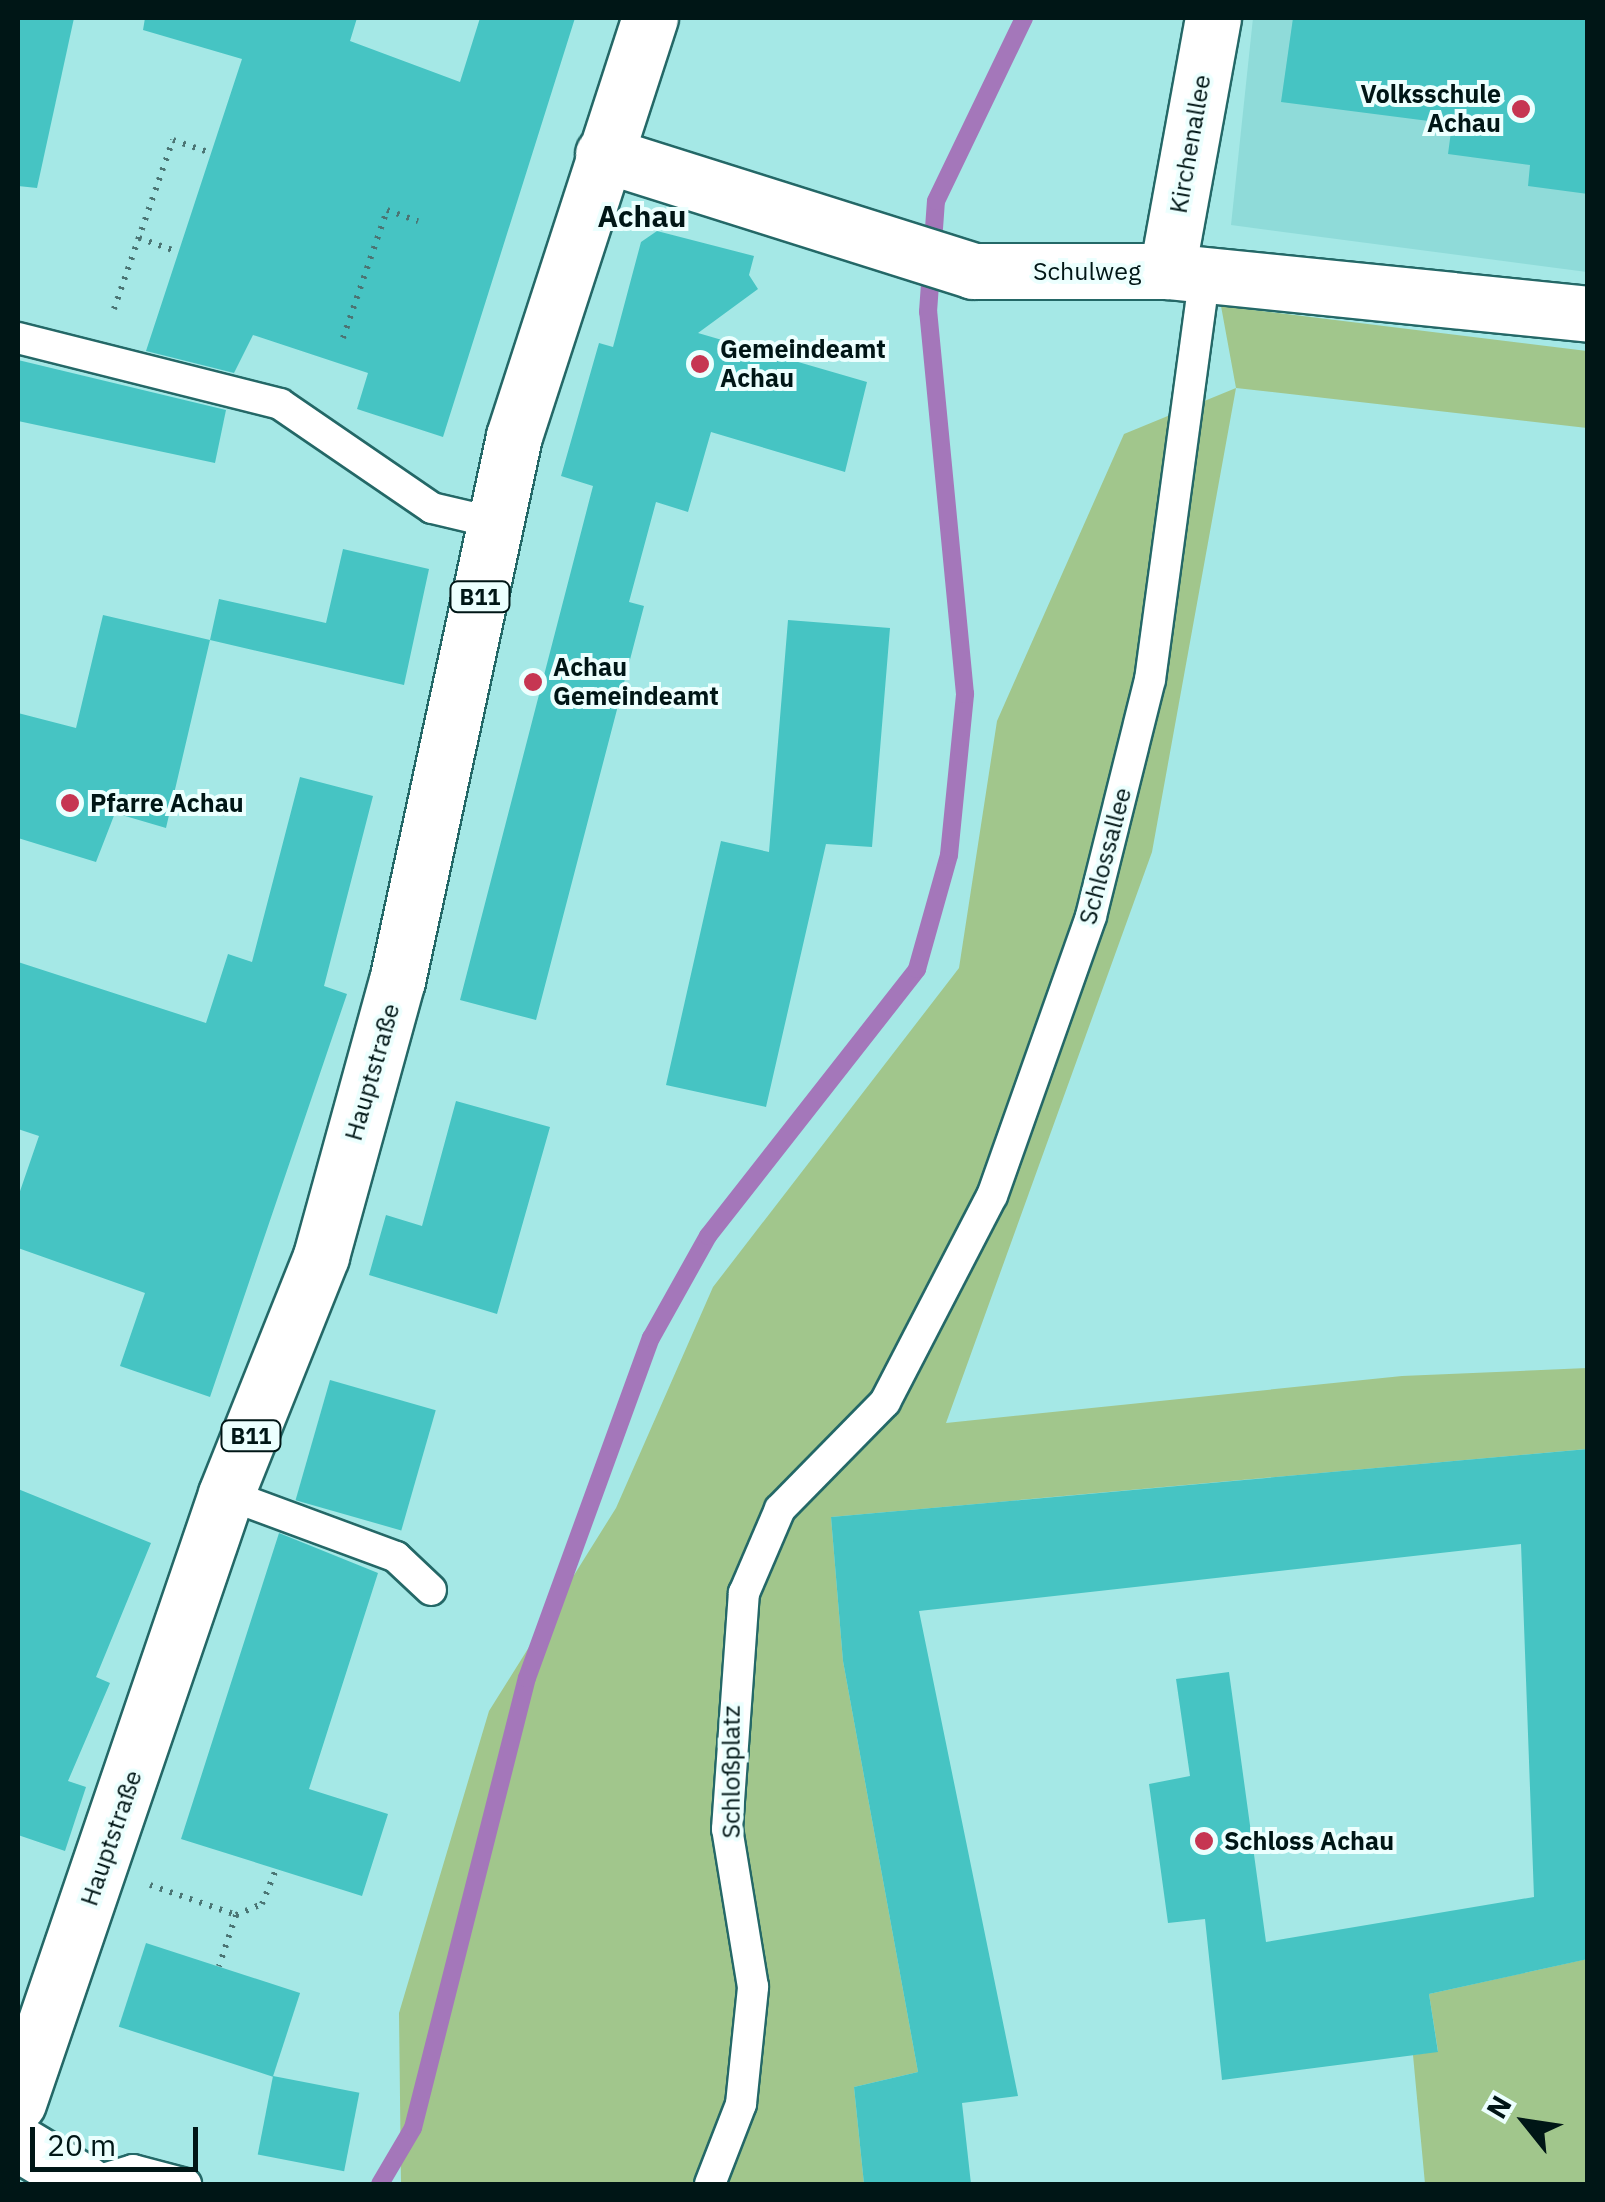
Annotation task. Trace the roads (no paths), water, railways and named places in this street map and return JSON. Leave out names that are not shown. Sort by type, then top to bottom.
[{"type":"main road","name":"Hauptstraße","points":[[18,2103],[102,1868],[226,1494],[321,1256],[398,981],[496,523],[603,154],[650,18]]},
{"type":"main road","name":"Kirchenallee","points":[[1186,273],[1213,18]]},
{"type":"main road","name":"Schulweg","points":[[603,154],[973,271],[1186,273],[1588,314]]},
{"type":"main road","points":[[18,2143],[86,2184]]},
{"type":"lane","name":"Schlossallee","points":[[886,1402],[992,1196],[1091,916],[1150,680],[1186,273]]},
{"type":"lane","points":[[18,338],[280,404],[432,508],[496,523]]},
{"type":"lane","name":"Schloßplatz","points":[[710,2184],[741,2104],[753,1987],[726,1829],[744,1593],[780,1509],[886,1402]]},
{"type":"lane","points":[[226,1494],[396,1558],[431,1590]]},
{"type":"lane","points":[[86,2184],[133,2170],[186,2184]]},
{"type":"waterway","points":[[380,2184],[413,2128],[527,1678],[651,1338],[708,1236],[917,969],[949,855],[965,694],[928,312],[936,201],[1024,18]]},
{"type":"place","name":"Volksschule Achau","points":[[1521,109]]},
{"type":"place","name":"Gemeindeamt Achau","points":[[700,364]]},
{"type":"place","name":"Achau Gemeindeamt","points":[[533,682]]},
{"type":"place","name":"Pfarre Achau","points":[[70,803]]},
{"type":"place","name":"Schloss Achau","points":[[1204,1841]]},
{"type":"district","name":"Achau","points":[[642,216]]}]
